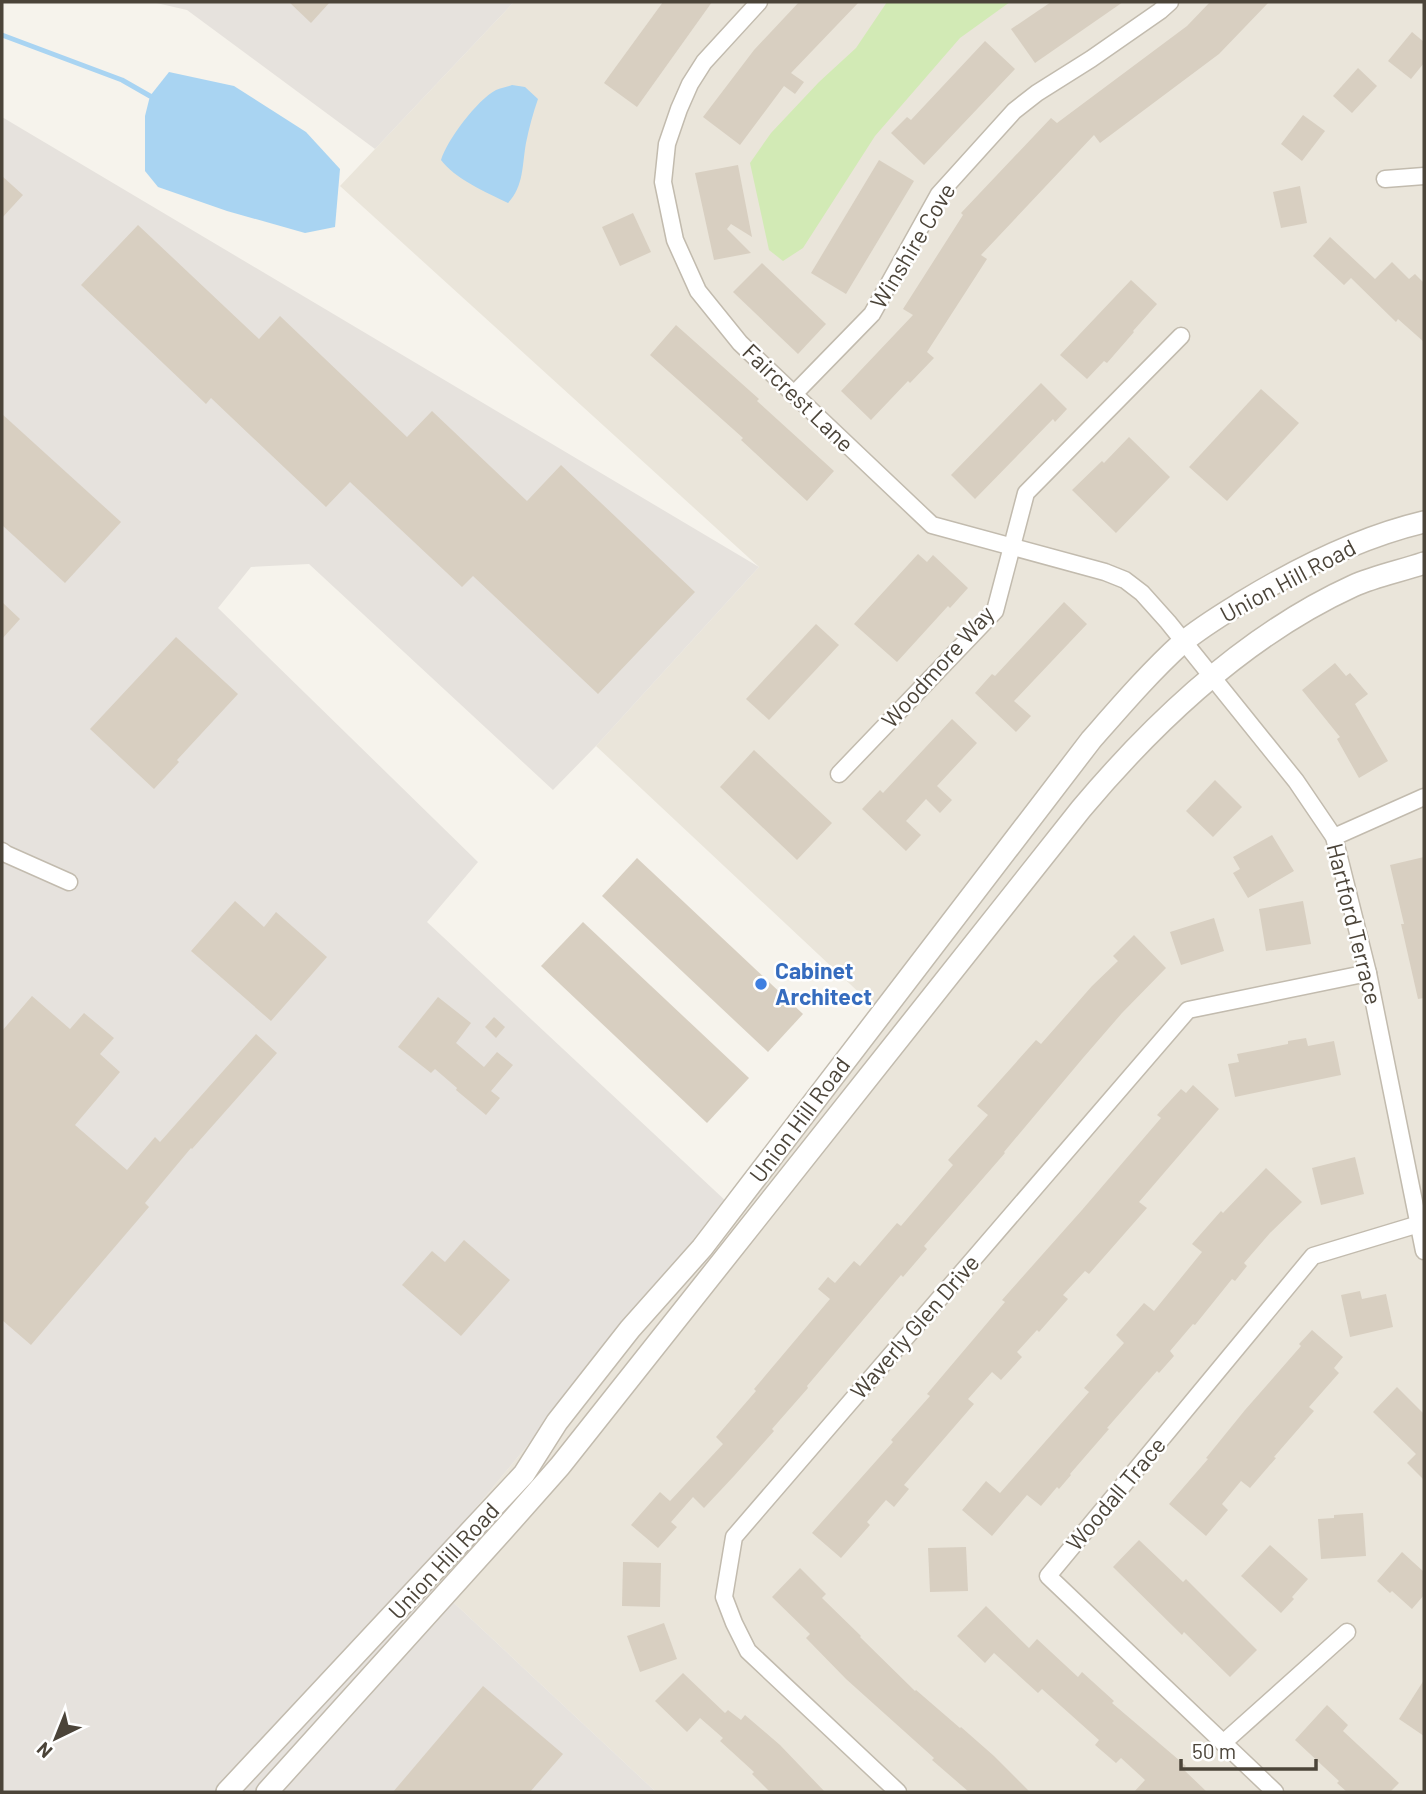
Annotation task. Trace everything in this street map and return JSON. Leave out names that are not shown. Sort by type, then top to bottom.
[{"type":"street","name":"Faircrest Lane","points":[[759,2],[704,62],[690,84],[667,144],[663,182],[675,240],[698,291],[740,343],[932,526],[1076,563],[1125,580],[1142,593],[1184,642]]},
{"type":"street","name":"Winshire Cove","points":[[794,394],[872,314],[939,194],[1014,111],[1170,2]]},
{"type":"street","points":[[1385,179],[1424,176]]},
{"type":"street","name":"Woodmore Way","points":[[839,774],[995,611],[1026,492],[1181,335]]},
{"type":"street","name":"Union Hill Road","points":[[227,1792],[524,1474],[557,1422],[631,1329],[702,1248],[1091,740],[1117,710],[1184,642],[1216,618],[1317,561],[1365,540],[1424,522]]},
{"type":"street","name":"Union Hill Road","points":[[267,1792],[559,1466],[1118,765],[1213,677],[1268,634],[1309,608],[1356,584],[1424,563]]},
{"type":"street","name":"Hartford Terrace","points":[[1184,642],[1296,781],[1334,837],[1368,973],[1424,1251]]},
{"type":"street","points":[[1334,837],[1424,797]]},
{"type":"street","points":[[2,850],[69,882]]},
{"type":"street","name":"Waverly Glen Drive","points":[[898,1792],[748,1651],[724,1597],[734,1537],[1188,1010],[1368,973]]},
{"type":"street","name":"Woodall Trace","points":[[1275,1792],[1048,1576],[1313,1256],[1419,1224]]},
{"type":"street","points":[[1223,1743],[1347,1632]]},
{"type":"shaded area","points":[[152,2],[514,2],[375,149],[187,10]]},
{"type":"shaded area","points":[[514,2],[1424,2],[1424,1792],[656,1792],[422,1573],[883,1015],[596,746],[759,567],[340,186]]},
{"type":"shaded area","points":[[2,117],[759,567],[553,790],[309,564],[251,567],[218,608],[478,862],[427,922],[728,1203],[422,1573],[656,1792],[2,1792]]},
{"type":"green space","points":[[887,2],[1010,2],[960,38],[875,136],[803,248],[783,261],[769,250],[750,163],[771,133],[819,82],[856,48]]},
{"type":"water","points":[[169,72],[234,86],[306,132],[340,169],[335,227],[305,233],[227,211],[158,187],[145,171],[145,116],[150,96]]},
{"type":"water","points":[[512,85],[525,87],[538,99],[527,137],[520,182],[508,203],[462,179],[441,160],[456,132],[480,102],[496,90]]},
{"type":"building","points":[[289,2],[330,2],[311,23]]},
{"type":"building","points":[[663,2],[712,2],[637,107],[604,83]]},
{"type":"building","points":[[799,2],[859,2],[791,73],[804,82],[795,94],[784,86],[740,145],[703,117],[754,50]]},
{"type":"building","points":[[1051,2],[1123,2],[1035,63],[1011,29]]},
{"type":"building","points":[[1210,2],[1269,2],[1219,54],[1100,143],[1094,135],[981,255],[987,259],[927,352],[934,358],[871,420],[841,391],[913,315],[903,309],[963,215],[961,213],[1051,118],[1057,123],[1187,26]]},
{"type":"building","points":[[1412,32],[1424,42],[1424,63],[1411,79],[1388,61]]},
{"type":"building","points":[[985,41],[1015,69],[924,165],[891,133],[907,117],[911,120]]},
{"type":"building","points":[[1358,68],[1377,86],[1352,113],[1333,96]]},
{"type":"building","points":[[1303,115],[1325,131],[1302,161],[1281,144]]},
{"type":"building","points":[[879,160],[914,181],[846,294],[811,273]]},
{"type":"building","points":[[738,165],[752,237],[731,224],[727,229],[751,253],[714,260],[695,173]]},
{"type":"building","points":[[2,176],[23,195],[2,218]]},
{"type":"building","points":[[1300,186],[1307,223],[1281,228],[1273,192]]},
{"type":"building","points":[[633,213],[651,252],[620,266],[602,227]]},
{"type":"building","points":[[138,225],[259,339],[280,316],[407,437],[432,411],[527,501],[561,465],[695,592],[598,694],[473,576],[462,587],[350,482],[326,507],[211,398],[206,404],[81,285]]},
{"type":"building","points":[[1330,237],[1375,279],[1392,262],[1409,279],[1415,274],[1424,283],[1424,342],[1398,319],[1396,322],[1351,278],[1344,285],[1313,256]]},
{"type":"building","points":[[762,263],[826,324],[798,354],[733,292]]},
{"type":"building","points":[[1131,280],[1157,304],[1107,363],[1104,361],[1087,379],[1060,355]]},
{"type":"building","points":[[676,325],[834,471],[807,501],[741,440],[743,438],[650,355]]},
{"type":"building","points":[[1041,383],[1067,409],[1055,422],[1053,419],[975,499],[951,475]]},
{"type":"building","points":[[1261,389],[1299,423],[1227,501],[1189,467]]},
{"type":"building","points":[[2,414],[121,522],[65,583],[2,525]]},
{"type":"building","points":[[1129,437],[1170,477],[1116,533],[1072,490]]},
{"type":"building","points":[[918,554],[927,562],[933,555],[968,588],[897,662],[854,624]]},
{"type":"building","points":[[2,602],[20,619],[2,639]]},
{"type":"building","points":[[1064,602],[1087,624],[1014,701],[1031,716],[1016,732],[975,693],[992,674],[995,676]]},
{"type":"building","points":[[816,624],[839,645],[769,720],[746,699]]},
{"type":"building","points":[[176,637],[238,694],[154,789],[90,729]]},
{"type":"building","points":[[1335,663],[1346,676],[1350,673],[1368,694],[1355,704],[1388,761],[1359,778],[1337,739],[1340,737],[1302,690]]},
{"type":"building","points":[[952,719],[977,743],[937,786],[952,800],[940,813],[926,799],[906,821],[921,835],[906,851],[862,809],[880,790],[883,793]]},
{"type":"building","points":[[754,750],[832,823],[797,860],[720,787]]},
{"type":"building","points":[[1215,780],[1242,807],[1213,837],[1186,811]]},
{"type":"building","points":[[1272,835],[1294,871],[1248,898],[1233,873],[1240,869],[1233,857]]},
{"type":"building","points":[[1424,857],[1424,998],[1418,999],[1390,865]]},
{"type":"building","points":[[637,858],[803,1014],[768,1052],[602,896]]},
{"type":"building","points":[[235,901],[264,927],[276,912],[327,957],[271,1021],[191,951]]},
{"type":"building","points":[[1303,901],[1311,944],[1266,951],[1259,909]]},
{"type":"building","points":[[1214,918],[1224,951],[1181,965],[1170,932]]},
{"type":"building","points":[[583,922],[749,1078],[707,1123],[541,966]]},
{"type":"building","points":[[1134,935],[1166,968],[1083,1058],[924,1246],[927,1249],[903,1277],[901,1275],[807,1386],[772,1429],[774,1431],[704,1508],[693,1497],[671,1522],[677,1527],[658,1548],[631,1525],[660,1492],[670,1501],[723,1444],[716,1437],[830,1299],[818,1289],[828,1277],[835,1283],[854,1261],[860,1266],[897,1223],[901,1226],[953,1165],[948,1160],[988,1115],[977,1106],[1036,1040],[1041,1044],[1118,961],[1113,956]]},
{"type":"building","points":[[32,996],[70,1029],[84,1013],[114,1038],[100,1054],[120,1072],[75,1125],[127,1170],[155,1137],[160,1142],[256,1034],[277,1053],[191,1148],[145,1203],[149,1207],[31,1345],[2,1320],[2,1031]]},
{"type":"building","points":[[438,997],[471,1023],[456,1043],[484,1067],[497,1052],[513,1065],[491,1091],[500,1098],[486,1115],[435,1069],[431,1073],[398,1047]]},
{"type":"building","points":[[494,1017],[505,1027],[496,1038],[485,1027]]},
{"type":"building","points":[[1306,1038],[1308,1046],[1334,1041],[1341,1075],[1235,1097],[1228,1064],[1239,1062],[1237,1054]]},
{"type":"building","points":[[1193,1085],[1219,1109],[1139,1202],[1147,1208],[1089,1274],[1085,1271],[1063,1295],[1068,1299],[1017,1352],[1022,1357],[1001,1380],[992,1372],[968,1399],[974,1404],[904,1485],[909,1489],[894,1507],[886,1500],[867,1522],[870,1525],[841,1558],[812,1533],[893,1442],[891,1440],[930,1396],[927,1394],[1005,1302],[1002,1300],[1161,1118],[1157,1115],[1181,1089],[1186,1093]]},
{"type":"building","points":[[1355,1157],[1364,1194],[1321,1205],[1312,1168]]},
{"type":"building","points":[[1266,1168],[1302,1202],[1244,1263],[1247,1266],[1235,1281],[1232,1279],[1170,1351],[1174,1356],[1159,1373],[1157,1371],[1107,1428],[1109,1429],[1059,1489],[1057,1487],[1041,1506],[1027,1495],[992,1536],[962,1510],[986,1481],[1000,1493],[1089,1392],[1084,1388],[1124,1343],[1116,1335],[1144,1303],[1154,1311],[1202,1252],[1192,1244],[1221,1211],[1223,1213]]},
{"type":"building","points":[[464,1240],[510,1280],[461,1336],[402,1285],[432,1251],[445,1262]]},
{"type":"building","points":[[1360,1291],[1362,1299],[1386,1294],[1393,1327],[1350,1337],[1341,1295]]},
{"type":"building","points":[[1312,1330],[1343,1357],[1334,1368],[1339,1373],[1309,1407],[1314,1411],[1250,1488],[1241,1481],[1222,1504],[1228,1510],[1206,1536],[1169,1504]]},
{"type":"building","points":[[1397,1387],[1424,1414],[1424,1480],[1407,1463],[1416,1454],[1373,1412]]},
{"type":"building","points":[[1363,1513],[1366,1556],[1321,1559],[1318,1519]]},
{"type":"building","points":[[1139,1540],[1183,1582],[1186,1579],[1257,1650],[1230,1677],[1184,1632],[1182,1635],[1113,1567]]},
{"type":"building","points":[[1270,1545],[1308,1579],[1281,1613],[1241,1576]]},
{"type":"building","points":[[966,1547],[968,1591],[930,1592],[928,1548]]},
{"type":"building","points":[[1402,1552],[1424,1572],[1424,1595],[1412,1609],[1377,1581]]},
{"type":"building","points":[[623,1562],[661,1563],[660,1607],[622,1606]]},
{"type":"building","points":[[800,1568],[826,1594],[822,1598],[915,1691],[961,1727],[1030,1792],[969,1792],[846,1679],[806,1638],[810,1634],[772,1597]]},
{"type":"building","points":[[986,1606],[1029,1648],[1037,1639],[1078,1677],[1082,1672],[1114,1701],[1112,1703],[1186,1766],[1183,1769],[1207,1792],[1134,1792],[1145,1780],[1121,1758],[1116,1763],[1095,1745],[1099,1740],[1042,1689],[1038,1693],[994,1653],[985,1663],[957,1636]]},
{"type":"building","points":[[664,1623],[677,1659],[640,1672],[627,1636]]},
{"type":"building","points":[[683,1673],[725,1713],[728,1710],[741,1720],[745,1715],[780,1745],[825,1792],[770,1792],[752,1774],[754,1772],[720,1741],[723,1738],[700,1718],[687,1732],[655,1701]]},
{"type":"building","points":[[1424,1680],[1424,1736],[1399,1719]]},
{"type":"building","points":[[483,1686],[563,1754],[530,1792],[393,1792]]},
{"type":"building","points":[[1327,1705],[1348,1725],[1343,1731],[1399,1783],[1390,1792],[1347,1792],[1337,1783],[1339,1781],[1295,1740]]},
{"type":"waterway","points":[[2,35],[122,80],[150,96]]},
{"type":"place","name":"Cabinet Architect","points":[[761,984]]}]
